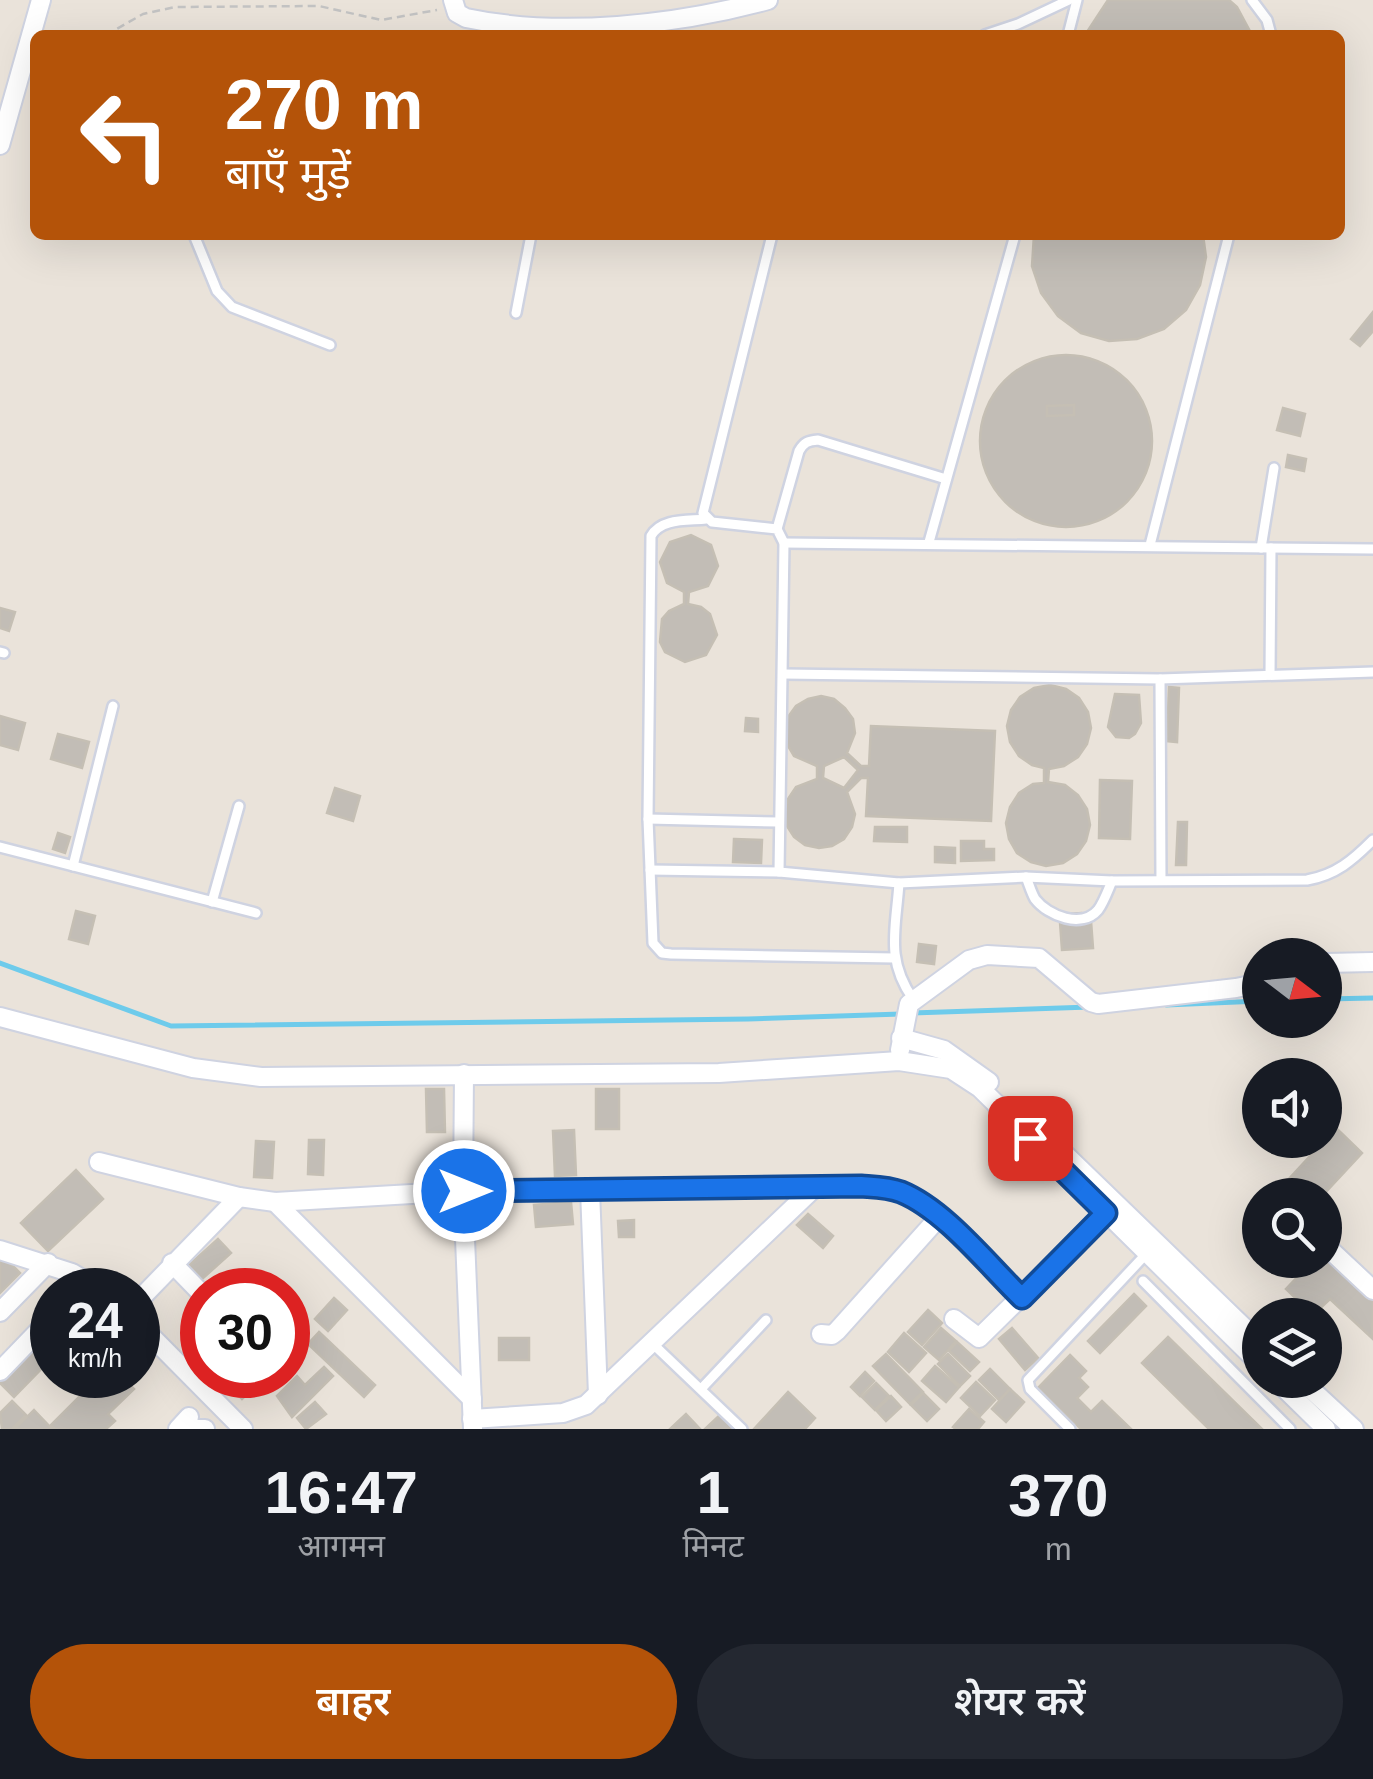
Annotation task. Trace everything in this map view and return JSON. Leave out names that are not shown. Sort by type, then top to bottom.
[{"type":"street","points":[[33,30],[42,0]]},
{"type":"street","points":[[453,3],[466,18],[566,28],[716,14],[768,0]]},
{"type":"street","points":[[0,144],[30,40]]},
{"type":"street","points":[[899,1060],[906,1017],[969,960],[988,955],[1039,958],[1090,1002],[1098,1004],[1242,986]]},
{"type":"street","points":[[1342,963],[1373,962]]},
{"type":"street","points":[[0,1017],[224,1074],[261,1078],[719,1072],[899,1060],[951,1069],[980,1088],[1242,1346]]},
{"type":"street","points":[[906,1017],[944,1050],[983,1076],[1242,1326]]},
{"type":"street","points":[[464,1074],[464,1191],[473,1424],[564,1414],[586,1405],[815,1187]]},
{"type":"street","points":[[98,1162],[275,1202],[464,1191],[888,1188],[940,1216],[1022,1298]]},
{"type":"street","points":[[590,1190],[598,1396]]},
{"type":"street","points":[[160,1276],[239,1196]]},
{"type":"street","points":[[275,1202],[472,1399]]},
{"type":"street","points":[[954,1319],[979,1338],[1106,1213]]},
{"type":"street","points":[[821,1334],[832,1336],[940,1216]]},
{"type":"street","points":[[0,1250],[55,1268]]},
{"type":"street","points":[[1342,1261],[1373,1290]]},
{"type":"street","points":[[0,1312],[48,1263]]},
{"type":"street","points":[[172,1263],[180,1271]]},
{"type":"street","points":[[0,1372],[30,1340]]},
{"type":"street","points":[[160,1346],[244,1429]]},
{"type":"street","points":[[1294,1398],[1326,1429]]},
{"type":"street","points":[[1320,1398],[1354,1429]]},
{"type":"lane","points":[[1000,30],[1069,0]]},
{"type":"lane","points":[[1069,30],[1077,0]]},
{"type":"lane","points":[[1252,0],[1269,30]]},
{"type":"lane","points":[[196,240],[217,291],[232,307],[330,345]]},
{"type":"lane","points":[[516,314],[529,240]]},
{"type":"lane","points":[[706,519],[703,506],[771,240]]},
{"type":"lane","points":[[929,542],[1014,240]]},
{"type":"lane","points":[[1150,544],[1228,240]]},
{"type":"lane","points":[[779,872],[784,543],[777,530],[798,450],[803,443],[818,440],[946,479]]},
{"type":"lane","points":[[1270,675],[1266,548],[1274,468]]},
{"type":"lane","points":[[777,530],[706,519],[662,524],[652,536],[648,820],[654,943],[662,953],[894,958]]},
{"type":"lane","points":[[784,543],[1373,549]]},
{"type":"lane","points":[[783,674],[1160,679],[1373,672]]},
{"type":"lane","points":[[1160,679],[1161,880]]},
{"type":"lane","points":[[73,866],[113,706]]},
{"type":"lane","points":[[212,902],[239,806]]},
{"type":"lane","points":[[648,820],[778,822]]},
{"type":"lane","points":[[650,870],[779,872],[899,882],[1026,876],[1112,881],[1307,880],[1326,877],[1343,868],[1373,840]]},
{"type":"lane","points":[[0,847],[256,914]]},
{"type":"lane","points":[[1026,876],[1036,900],[1066,919],[1087,918],[1094,913],[1112,881]]},
{"type":"lane","points":[[899,882],[894,958],[906,1017]]},
{"type":"lane","points":[[1070,1429],[1030,1389],[1028,1380],[1147,1253]]},
{"type":"lane","points":[[1143,1282],[1290,1429]]},
{"type":"lane","points":[[701,1390],[766,1320]]},
{"type":"lane","points":[[653,1344],[742,1429]]},
{"type":"path","points":[[115,30],[143,14],[175,7],[319,6],[381,20],[453,3]]},
{"type":"building","points":[[1108,0],[1229,0],[1249,30],[1088,30]]},
{"type":"building","points":[[1034,240],[1204,240],[1206,257],[1200,285],[1186,310],[1164,329],[1137,339],[1109,341],[1081,333],[1058,316],[1041,293],[1032,266]]},
{"type":"building","points":[[1373,312],[1373,331],[1360,346],[1351,339]]},
{"type":"building","points":[[1066,355],[1099,361],[1127,380],[1146,408],[1152,441],[1146,474],[1127,502],[1099,521],[1066,527],[1033,521],[1005,502],[986,474],[980,441],[986,408],[1005,380],[1033,361]]},
{"type":"building","points":[[1074,405],[1074,415],[1047,416],[1047,406]]},
{"type":"building","points":[[1283,408],[1305,414],[1300,436],[1277,430]]},
{"type":"building","points":[[1288,455],[1306,459],[1304,471],[1286,467]]},
{"type":"building","points":[[691,535],[711,545],[718,566],[708,586],[689,592],[688,604],[710,614],[717,635],[706,655],[685,662],[665,652],[660,642],[662,619],[684,604],[684,592],[667,583],[660,562],[670,542]]},
{"type":"building","points":[[0,608],[15,612],[9,631],[0,628]]},
{"type":"building","points":[[1050,685],[1079,698],[1088,712],[1091,728],[1087,744],[1078,757],[1049,769],[1048,782],[1065,785],[1078,795],[1087,809],[1090,825],[1077,854],[1063,863],[1046,866],[1017,853],[1009,839],[1006,823],[1010,807],[1019,793],[1033,784],[1044,783],[1044,768],[1019,756],[1010,742],[1007,726],[1020,697],[1034,688]]},
{"type":"building","points":[[1169,687],[1179,688],[1177,742],[1167,741]]},
{"type":"building","points":[[1115,694],[1139,695],[1141,723],[1129,738],[1116,737],[1108,727]]},
{"type":"building","points":[[808,699],[834,699],[845,708],[853,719],[855,733],[847,753],[861,766],[869,766],[871,726],[995,731],[991,821],[866,816],[868,778],[861,778],[847,792],[855,814],[844,839],[819,848],[805,845],[787,826],[785,812],[796,787],[817,779],[817,766],[794,756],[785,731],[788,717]],"holes":[[[844,757],[858,770],[844,788],[823,778],[824,766]]]},
{"type":"building","points":[[0,716],[25,723],[18,750],[0,745]]},
{"type":"building","points":[[746,718],[758,719],[758,732],[745,731]]},
{"type":"building","points":[[58,734],[89,742],[82,768],[51,759]]},
{"type":"building","points":[[1100,780],[1132,781],[1130,839],[1099,838]]},
{"type":"building","points":[[335,788],[360,796],[353,821],[327,813]]},
{"type":"building","points":[[1178,822],[1187,822],[1186,865],[1176,865]]},
{"type":"building","points":[[875,827],[907,827],[907,842],[874,841]]},
{"type":"building","points":[[58,833],[70,837],[65,853],[53,849]]},
{"type":"building","points":[[734,839],[762,840],[761,863],[733,862]]},
{"type":"building","points":[[961,841],[984,841],[984,849],[994,849],[994,860],[961,861]]},
{"type":"building","points":[[935,847],[955,848],[955,863],[935,862]]},
{"type":"building","points":[[76,911],[95,916],[88,944],[69,939]]},
{"type":"building","points":[[1081,913],[1081,922],[1091,921],[1093,948],[1062,950],[1060,922],[1068,922],[1068,914]]},
{"type":"building","points":[[919,944],[936,946],[934,964],[917,962]]},
{"type":"building","points":[[426,1089],[444,1089],[445,1132],[427,1132]]},
{"type":"building","points":[[596,1089],[619,1089],[619,1129],[596,1129]]},
{"type":"building","points":[[574,1130],[576,1175],[555,1176],[553,1131]]},
{"type":"building","points":[[1342,1134],[1362,1153],[1339,1178],[1290,1178],[1308,1158],[1342,1158]]},
{"type":"building","points":[[309,1140],[324,1140],[323,1175],[308,1174]]},
{"type":"building","points":[[256,1141],[274,1142],[272,1178],[254,1177]]},
{"type":"building","points":[[76,1170],[103,1199],[48,1251],[21,1223]]},
{"type":"building","points":[[571,1202],[573,1224],[536,1227],[534,1205]]},
{"type":"building","points":[[808,1214],[833,1236],[823,1248],[797,1225]]},
{"type":"building","points":[[634,1220],[634,1237],[619,1237],[618,1221]]},
{"type":"building","points":[[218,1239],[231,1253],[214,1268],[189,1265]]},
{"type":"building","points":[[4,1257],[20,1273],[0,1293],[0,1260]]},
{"type":"building","points":[[1342,1272],[1373,1301],[1372,1338],[1342,1310],[1342,1298],[1295,1298],[1286,1289],[1296,1278],[1342,1278]]},
{"type":"building","points":[[1134,1294],[1146,1306],[1100,1353],[1088,1341]]},
{"type":"building","points":[[334,1298],[347,1310],[328,1331],[315,1319]]},
{"type":"building","points":[[928,1310],[942,1323],[922,1345],[908,1332]]},
{"type":"building","points":[[941,1328],[956,1341],[939,1360],[924,1347]]},
{"type":"building","points":[[1012,1328],[1038,1358],[1025,1370],[999,1339]]},
{"type":"building","points":[[319,1332],[375,1385],[364,1397],[310,1342]]},
{"type":"building","points":[[904,1333],[926,1353],[909,1372],[888,1352]]},
{"type":"building","points":[[1168,1337],[1262,1429],[1209,1429],[1142,1363]]},
{"type":"building","points":[[499,1338],[529,1338],[529,1360],[499,1360]]},
{"type":"building","points":[[957,1342],[979,1362],[970,1371],[949,1351]]},
{"type":"building","points":[[30,1343],[30,1381],[14,1397],[0,1383],[0,1374]]},
{"type":"building","points":[[886,1354],[923,1392],[910,1404],[873,1366]]},
{"type":"building","points":[[948,1354],[970,1376],[960,1386],[938,1364]]},
{"type":"building","points":[[1070,1355],[1086,1371],[1079,1378],[1088,1387],[1077,1398],[1091,1412],[1102,1401],[1131,1429],[1081,1429],[1038,1388]]},
{"type":"building","points":[[935,1366],[959,1387],[946,1402],[922,1381]]},
{"type":"building","points":[[324,1367],[333,1376],[292,1417],[278,1398],[310,1398],[310,1380]]},
{"type":"building","points":[[990,1369],[1010,1389],[999,1400],[979,1380]]},
{"type":"building","points":[[865,1372],[874,1381],[860,1396],[851,1387]]},
{"type":"building","points":[[976,1382],[995,1400],[980,1416],[961,1398]]},
{"type":"building","points":[[876,1383],[889,1396],[875,1410],[862,1397]]},
{"type":"building","points":[[1010,1389],[1024,1402],[1006,1422],[992,1409]]},
{"type":"building","points":[[788,1392],[815,1418],[805,1429],[754,1429]]},
{"type":"building","points":[[923,1393],[939,1409],[927,1421],[911,1405]]},
{"type":"building","points":[[891,1396],[901,1407],[886,1421],[876,1410]]},
{"type":"building","points":[[78,1398],[125,1398],[108,1414],[115,1421],[106,1429],[55,1429],[51,1425]]},
{"type":"building","points":[[12,1401],[26,1415],[12,1429],[2,1429],[0,1413]]},
{"type":"building","points":[[315,1402],[326,1414],[306,1429],[297,1418]]},
{"type":"building","points":[[969,1409],[984,1422],[978,1429],[953,1427]]},
{"type":"building","points":[[34,1410],[52,1429],[15,1429]]},
{"type":"building","points":[[722,1413],[736,1429],[705,1429]]},
{"type":"building","points":[[686,1414],[700,1429],[670,1429]]},
{"type":"waterway","points":[[0,963],[171,1026],[901,1014]]},
{"type":"waterway","points":[[1342,999],[1373,998]]},
{"type":"waterway","points":[[1166,1005],[1242,1002]]},
{"type":"waterway","points":[[912,1013],[1090,1007]]},
{"type":"route","points":[[464,1191],[888,1188],[940,1216],[1022,1298],[1106,1213],[1030,1138]]}]
